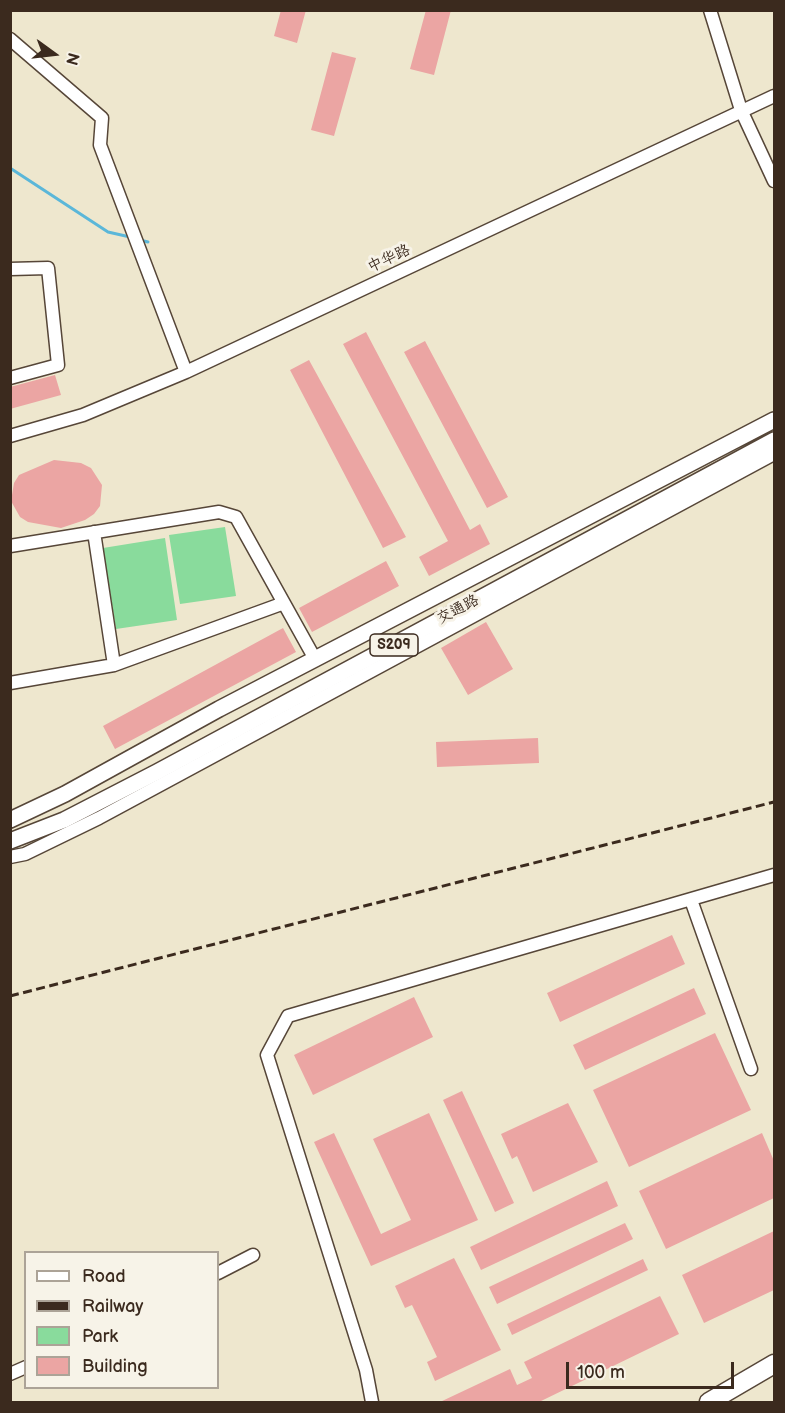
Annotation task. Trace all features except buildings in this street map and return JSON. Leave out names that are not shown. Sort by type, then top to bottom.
[{"type":"highway","points":[[709,1402],[774,1364]]},
{"type":"main road","name":"交通路","points":[[10,820],[65,794],[315,659],[774,420]]},
{"type":"main road","name":"交通路","points":[[10,841],[64,820],[157,772],[774,440]]},
{"type":"street","points":[[710,10],[741,110],[774,181]]},
{"type":"street","points":[[10,39],[102,118],[100,145],[186,372]]},
{"type":"street","name":"中华路","points":[[10,436],[83,415],[186,372],[774,96]]},
{"type":"street","points":[[10,269],[48,268],[58,365],[10,378]]},
{"type":"street","points":[[10,858],[25,854],[99,818],[774,454]]},
{"type":"street","points":[[10,546],[219,512],[236,517],[315,659]]},
{"type":"street","points":[[94,532],[114,665]]},
{"type":"street","points":[[10,683],[114,665],[284,603]]},
{"type":"street","points":[[372,1402],[366,1370],[267,1055],[288,1016],[774,875]]},
{"type":"street","points":[[691,900],[751,1069]]},
{"type":"street","points":[[219,1272],[254,1255]]},
{"type":"street","points":[[10,1374],[24,1368]]},
{"type":"green space","points":[[225,527],[236,596],[180,604],[169,535]]},
{"type":"green space","points":[[165,538],[177,620],[116,629],[103,548]]},
{"type":"waterway","points":[[10,168],[108,232],[130,237]]},
{"type":"waterway","points":[[140,240],[148,242]]},
{"type":"railway","points":[[10,996],[774,802]]}]
